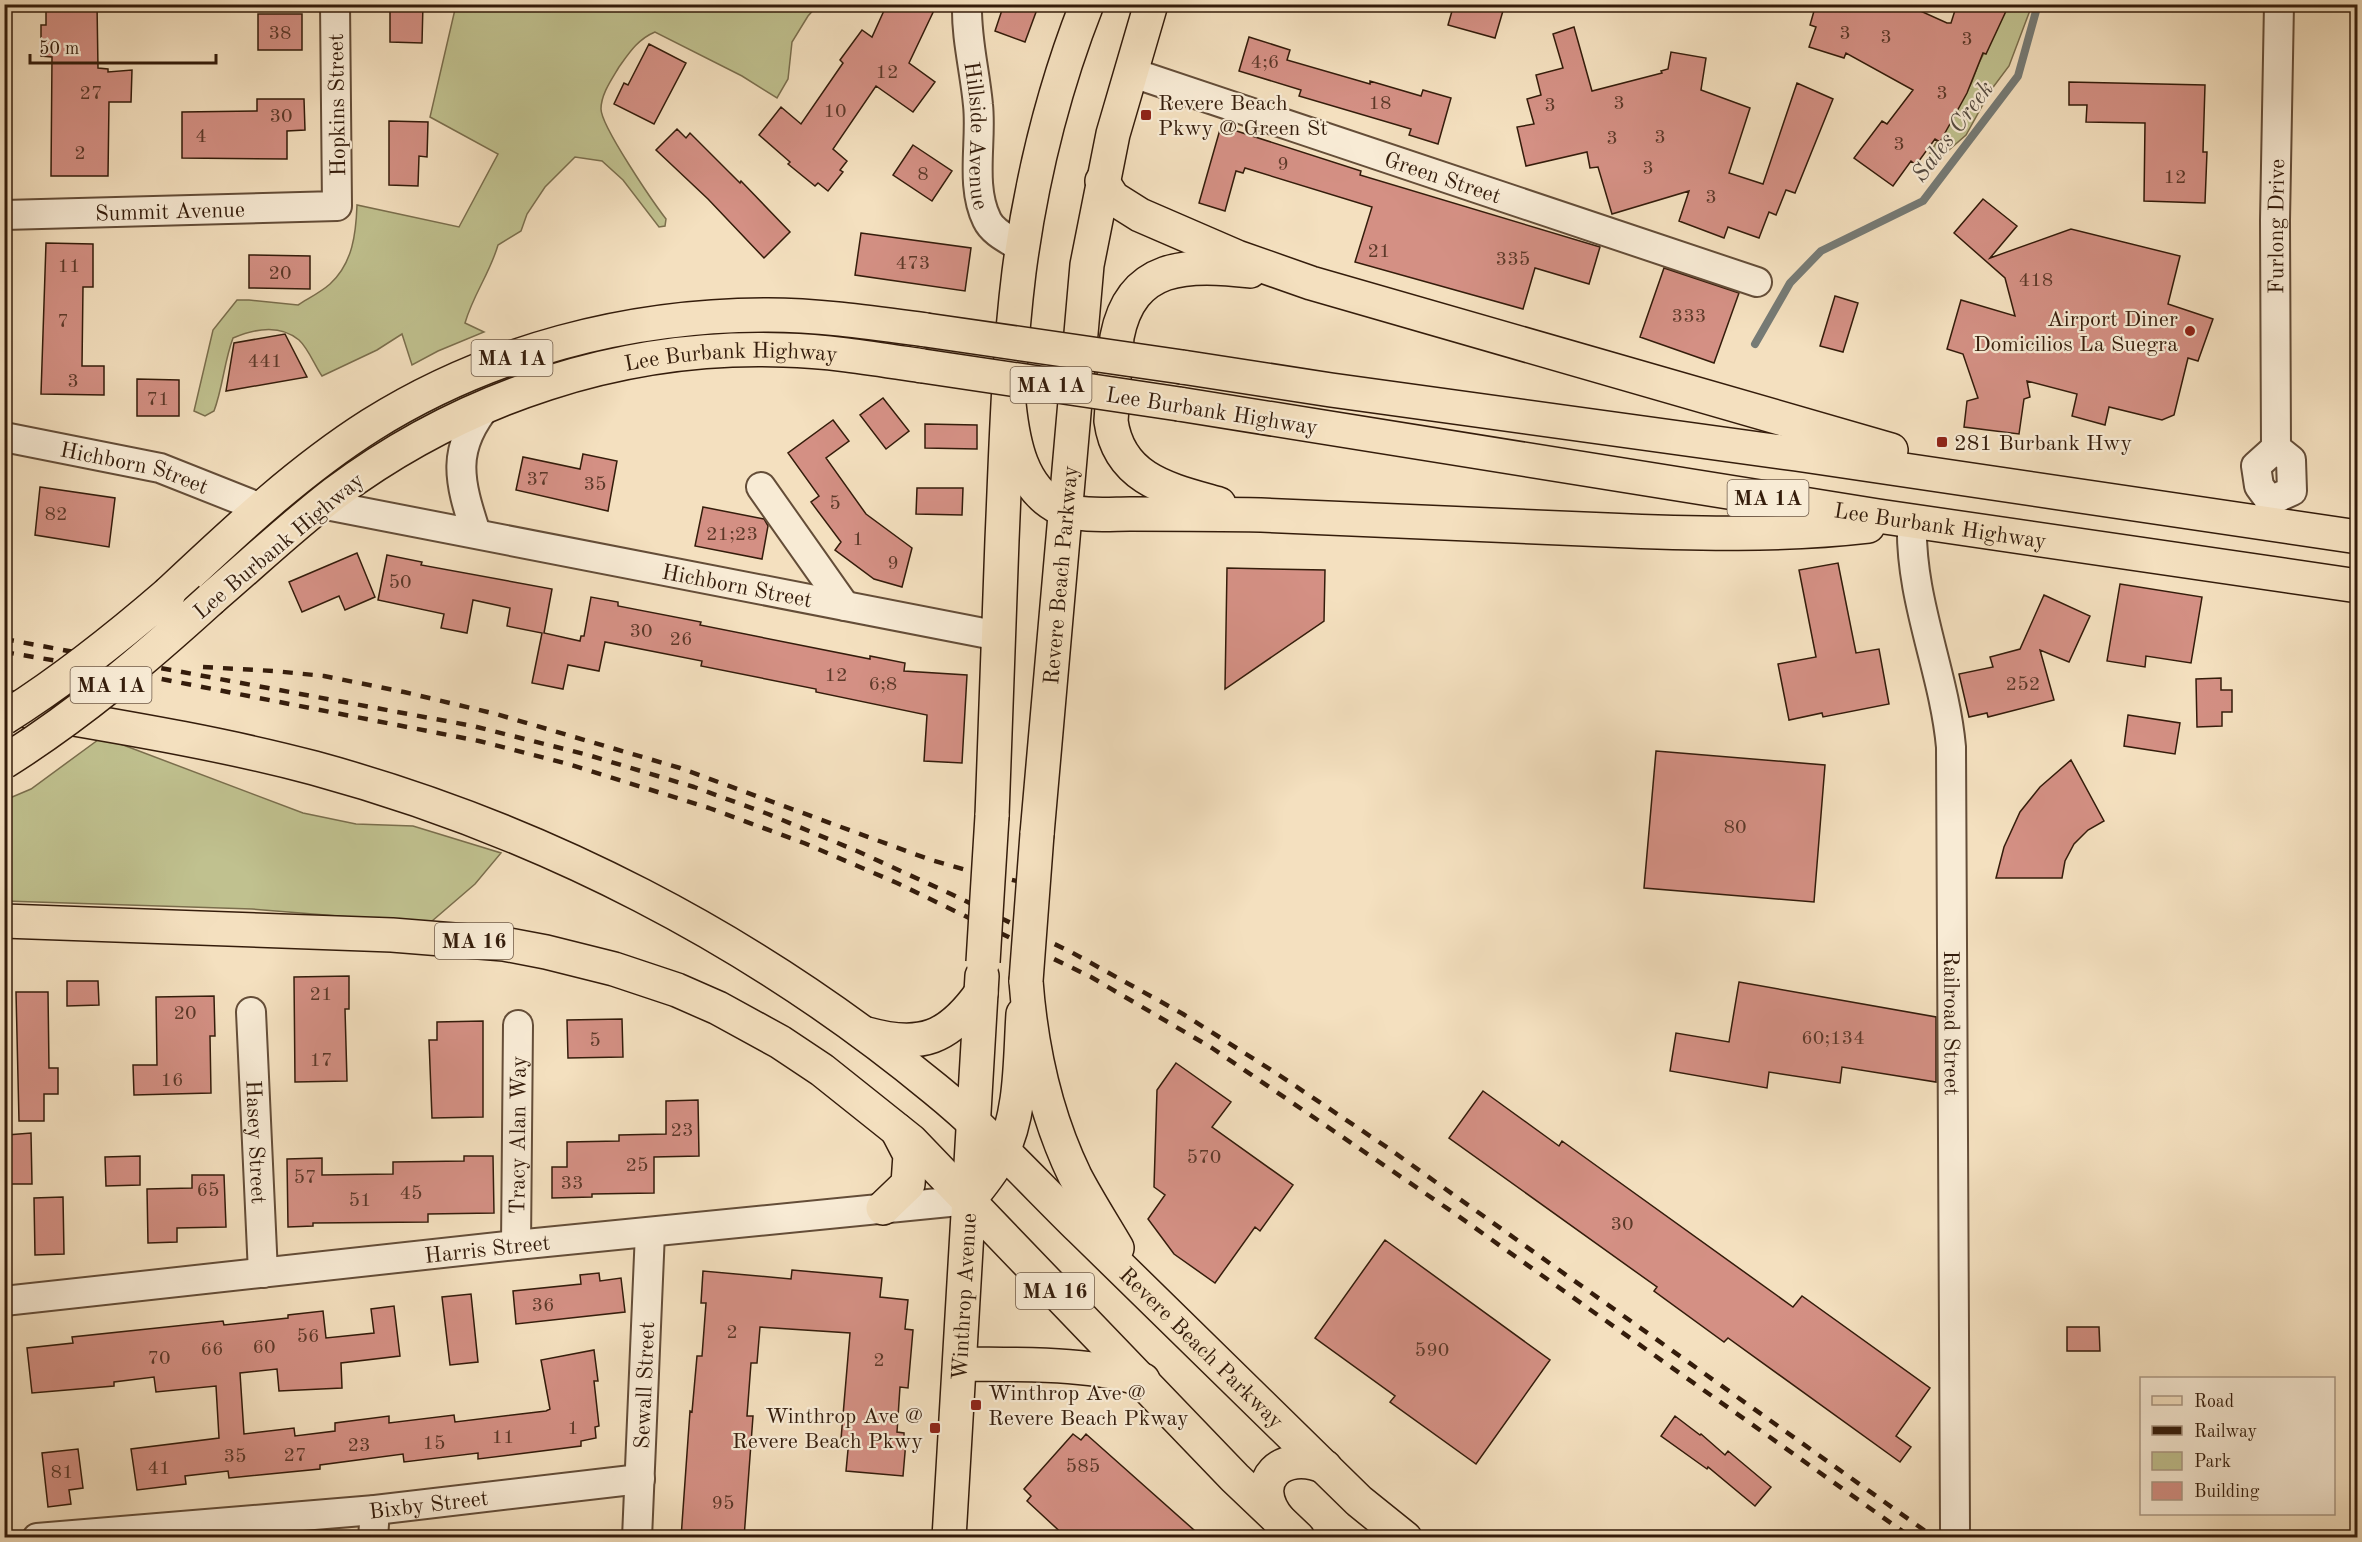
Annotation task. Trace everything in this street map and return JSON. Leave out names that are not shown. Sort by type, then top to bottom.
[{"type":"main road","points":[[969,1200],[992,816],[1014,318],[1022,248],[1050,115],[1087,4]]},
{"type":"main road","name":"Revere Beach Parkway","points":[[969,1200],[988,1176],[1002,1152],[1011,1128],[1015,1105],[1084,288],[1102,181],[1130,72],[1151,4]]},
{"type":"main road","points":[[1102,181],[1113,198],[1140,215],[1237,257],[1311,283],[2020,487]]},
{"type":"main road","points":[[1259,515],[1170,489],[1147,478],[1125,459],[1116,443],[1111,421],[1119,325],[1129,302],[1143,285],[1152,279],[1174,272],[1204,269],[1238,270],[1311,283]]},
{"type":"main road","name":"Lee Burbank Highway","points":[[4,718],[53,686],[107,646],[261,508],[315,464],[390,414],[472,373],[559,343],[648,324],[736,316],[793,316],[926,330],[1331,390],[2020,487],[2270,513],[2358,537]]},
{"type":"main road","name":"Lee Burbank Highway","points":[[4,762],[72,716],[152,652],[321,504],[404,447],[488,404],[549,382],[605,367],[652,358],[707,352],[761,349],[805,351],[923,366],[1179,404],[1912,520],[2358,586]]},
{"type":"main road","points":[[1009,404],[1014,439],[1024,470],[1049,501],[1066,510],[1110,514],[1259,515],[1719,534],[1838,530],[1912,520]]},
{"type":"main road","name":"MA 16","points":[[4,707],[183,738],[272,757],[401,795],[488,826],[570,860],[652,900],[771,970],[865,1034],[937,1090],[974,1124]]},
{"type":"main road","name":"MA 16","points":[[4,921],[439,938],[504,944],[569,957],[656,982],[728,1013],[807,1060],[896,1128],[969,1200],[1235,1478],[1290,1531]]},
{"type":"main road","points":[[865,1034],[901,1041],[934,1036],[957,1023],[982,978]]},
{"type":"main road","points":[[1026,981],[1029,1015],[1039,1065],[1064,1149],[1096,1213],[1153,1299]]},
{"type":"main road","name":"Revere Beach Parkway","points":[[974,1124],[1325,1467],[1376,1515],[1405,1538]]},
{"type":"main road","points":[[883,1208],[908,1184],[910,1155],[896,1128]]},
{"type":"main road","name":"Winthrop Avenue","points":[[950,1538],[969,1200]]},
{"type":"main road","points":[[960,1364],[1096,1369],[1143,1380]]},
{"type":"main road","points":[[1290,1531],[1272,1510],[1267,1498],[1266,1486],[1270,1476],[1281,1466],[1297,1461],[1313,1462],[1325,1467]]},
{"type":"street","name":"Hopkins Street","points":[[335,4],[337,206]]},
{"type":"street","name":"Hillside Avenue","points":[[966,4],[978,103],[982,206],[988,223],[1022,248]]},
{"type":"street","name":"Furlong Drive","points":[[2270,513],[2259,486],[2256,466],[2276,448],[2275,220],[2279,4]]},
{"type":"street","name":"Green Street","points":[[1130,72],[1757,282]]},
{"type":"street","name":"Summit Avenue","points":[[4,215],[337,206]]},
{"type":"street","points":[[476,533],[462,488],[461,458],[470,430],[488,404]]},
{"type":"street","name":"Hichborn Street","points":[[4,437],[160,468],[261,508]]},
{"type":"street","points":[[761,487],[845,606]]},
{"type":"street","name":"Hichborn Street","points":[[321,504],[999,636]]},
{"type":"street","name":"Railroad Street","points":[[1912,520],[1912,554],[1917,591],[1946,706],[1951,747],[1955,1529]]},
{"type":"street","name":"Hasey Street","points":[[251,1012],[263,1273]]},
{"type":"street","name":"Tracy Alan Way","points":[[516,1245],[518,1025]]},
{"type":"street","name":"Harris Street","points":[[4,1301],[516,1245],[969,1200]]},
{"type":"street","name":"Sewall Street","points":[[637,1538],[650,1232]]},
{"type":"street","name":"Bixby Street","points":[[37,1538],[374,1524],[640,1479]]},
{"type":"green space","points":[[456,5],[818,5],[808,16],[792,42],[788,79],[777,98],[742,76],[655,32],[639,42],[619,67],[603,98],[601,109],[603,118],[629,164],[666,219],[665,226],[659,227],[623,180],[602,161],[575,157],[545,187],[527,214],[521,231],[498,245],[465,323],[484,332],[438,351],[412,365],[402,334],[377,350],[322,376],[305,348],[292,335],[275,330],[249,332],[233,338],[214,411],[205,416],[194,411],[213,330],[237,300],[298,305],[330,284],[344,267],[352,247],[357,205],[459,227],[498,154],[430,117]]},
{"type":"green space","points":[[2008,5],[2032,5],[2009,66],[1991,90],[1966,135],[1926,170],[1927,158],[1971,84]]},
{"type":"green space","points":[[102,737],[303,813],[356,824],[413,826],[501,853],[475,884],[432,921],[400,921],[252,909],[5,901],[5,800],[31,789]]},
{"type":"building","points":[[46,4],[97,4],[98,68],[108,69],[108,72],[132,70],[131,102],[109,102],[108,176],[51,176],[52,57],[41,56],[41,25],[46,25]]},
{"type":"building","points":[[390,4],[423,4],[422,43],[390,42]]},
{"type":"building","points":[[887,4],[937,4],[909,63],[935,82],[913,112],[876,86],[833,149],[847,161],[840,170],[843,172],[828,191],[818,183],[815,186],[788,164],[790,162],[759,135],[781,107],[801,124],[843,63],[840,60],[862,30],[872,37]]},
{"type":"building","points":[[1004,4],[1039,4],[1025,42],[995,31]]},
{"type":"building","points":[[1454,4],[1505,4],[1495,38],[1448,25]]},
{"type":"building","points":[[1816,4],[1905,4],[1947,23],[1951,23],[1957,4],[1992,4],[2007,9],[1986,54],[1983,53],[1967,93],[1940,142],[1935,139],[1916,165],[1911,161],[1893,186],[1854,158],[1882,121],[1887,124],[1913,90],[1846,53],[1844,58],[1809,47],[1816,27],[1810,25]]},
{"type":"building","points":[[258,14],[302,14],[302,50],[258,50]]},
{"type":"building","points":[[1574,27],[1592,91],[1662,73],[1661,71],[1668,69],[1671,52],[1706,58],[1701,90],[1750,108],[1729,173],[1763,184],[1797,83],[1833,99],[1795,193],[1786,190],[1776,215],[1769,212],[1759,238],[1728,227],[1724,238],[1679,221],[1689,191],[1612,214],[1598,167],[1590,168],[1587,152],[1526,166],[1517,127],[1534,124],[1527,99],[1541,95],[1536,75],[1563,68],[1553,34]]},
{"type":"building","points":[[1249,37],[1290,50],[1287,60],[1421,96],[1423,90],[1451,98],[1438,144],[1409,135],[1411,129],[1299,96],[1301,90],[1239,71]]},
{"type":"building","points":[[649,44],[686,63],[654,124],[614,104],[624,83],[628,85]]},
{"type":"building","points":[[2069,82],[2205,85],[2203,152],[2207,152],[2205,203],[2144,201],[2145,123],[2086,122],[2087,105],[2069,105]]},
{"type":"building","points":[[257,99],[304,99],[305,130],[287,131],[287,159],[182,158],[182,112],[257,111]]},
{"type":"building","points":[[389,121],[428,122],[427,157],[419,156],[418,186],[389,185]]},
{"type":"building","points":[[1221,126],[1361,171],[1360,175],[1600,247],[1589,284],[1535,268],[1523,309],[1355,262],[1372,207],[1245,168],[1243,173],[1236,171],[1225,211],[1199,203]]},
{"type":"building","points":[[677,129],[686,138],[690,133],[790,232],[764,258],[708,199],[656,150]]},
{"type":"building","points":[[913,145],[952,171],[932,201],[893,175]]},
{"type":"building","points":[[1983,199],[2017,226],[1990,258],[2071,229],[2180,256],[2168,304],[2213,319],[2198,361],[2188,358],[2174,415],[2162,420],[2109,407],[2105,425],[2072,416],[2077,394],[2027,381],[2030,397],[2024,399],[2019,434],[1964,427],[1967,401],[1978,398],[1963,354],[1947,349],[1961,300],[2015,316],[2005,278],[1954,233]]},
{"type":"building","points":[[861,233],[971,248],[965,291],[855,275]]},
{"type":"building","points":[[46,243],[93,244],[93,287],[83,287],[82,366],[104,366],[104,395],[41,394]]},
{"type":"building","points":[[249,255],[310,256],[310,289],[249,288]]},
{"type":"building","points":[[1664,268],[1739,293],[1714,363],[1640,337]]},
{"type":"building","points":[[1835,296],[1858,303],[1843,352],[1820,346]]},
{"type":"building","points":[[285,334],[307,377],[226,391],[234,343]]},
{"type":"building","points":[[137,379],[179,380],[179,416],[137,416]]},
{"type":"building","points":[[883,398],[909,431],[886,449],[860,415]]},
{"type":"building","points":[[833,420],[849,441],[826,458],[866,514],[912,548],[902,587],[874,579],[835,550],[841,542],[811,502],[819,496],[788,453]]},
{"type":"building","points":[[925,424],[977,425],[977,449],[925,448]]},
{"type":"building","points":[[583,454],[617,461],[608,511],[516,490],[523,457],[580,469]]},
{"type":"building","points":[[40,487],[115,498],[109,547],[35,535]]},
{"type":"building","points":[[917,488],[963,488],[962,515],[916,514]]},
{"type":"building","points":[[703,507],[764,519],[768,526],[762,559],[695,546]]},
{"type":"building","points":[[357,553],[375,597],[345,610],[339,596],[302,612],[289,582]]},
{"type":"building","points":[[387,555],[422,562],[421,565],[552,589],[544,633],[580,641],[581,636],[584,636],[591,597],[618,602],[618,606],[701,622],[700,625],[870,659],[870,656],[905,663],[904,671],[967,675],[962,763],[924,761],[927,715],[816,692],[816,689],[701,666],[702,661],[605,642],[599,671],[568,665],[563,689],[532,683],[542,633],[507,626],[510,608],[473,600],[467,633],[441,628],[444,614],[378,600]]},
{"type":"building","points":[[1838,563],[1856,653],[1879,649],[1889,704],[1823,717],[1822,713],[1789,720],[1778,664],[1816,657],[1799,570]]},
{"type":"building","points":[[1227,568],[1325,570],[1324,621],[1225,689]]},
{"type":"building","points":[[2120,584],[2202,597],[2191,663],[2146,656],[2145,667],[2107,661]]},
{"type":"building","points":[[2044,595],[2090,616],[2069,662],[2040,650],[2054,700],[1988,717],[1987,713],[1969,717],[1959,674],[1993,667],[1990,657],[2020,649]]},
{"type":"building","points":[[2221,678],[2221,690],[2232,690],[2232,712],[2222,712],[2222,726],[2197,727],[2196,679]]},
{"type":"building","points":[[2128,715],[2180,723],[2175,754],[2124,746]]},
{"type":"building","points":[[1656,751],[1825,765],[1814,902],[1644,888]]},
{"type":"building","points":[[2071,760],[2104,821],[2088,830],[2074,844],[2065,861],[2062,878],[1996,878],[2004,847],[2020,812],[2040,787]]},
{"type":"building","points":[[349,976],[349,1009],[345,1009],[347,1081],[295,1082],[294,977]]},
{"type":"building","points":[[67,981],[98,981],[99,1005],[67,1006]]},
{"type":"building","points":[[1739,982],[1936,1017],[1936,1082],[1842,1067],[1840,1083],[1769,1072],[1767,1088],[1670,1071],[1676,1033],[1729,1042]]},
{"type":"building","points":[[16,992],[48,992],[49,1068],[58,1068],[58,1094],[44,1094],[44,1121],[19,1121]]},
{"type":"building","points":[[214,996],[215,1036],[210,1036],[211,1093],[134,1095],[133,1065],[157,1065],[156,997]]},
{"type":"building","points":[[622,1019],[623,1057],[568,1058],[567,1020]]},
{"type":"building","points":[[483,1021],[483,1117],[432,1118],[429,1040],[437,1040],[437,1022]]},
{"type":"building","points":[[1176,1063],[1231,1102],[1212,1127],[1293,1185],[1260,1231],[1255,1227],[1215,1283],[1174,1254],[1148,1219],[1165,1195],[1154,1187],[1157,1090]]},
{"type":"building","points":[[1483,1091],[1559,1146],[1562,1141],[1793,1307],[1802,1296],[1930,1388],[1896,1436],[1911,1447],[1900,1462],[1728,1338],[1724,1342],[1654,1291],[1657,1287],[1449,1138]]},
{"type":"building","points":[[698,1100],[699,1156],[654,1157],[654,1193],[592,1194],[592,1197],[552,1198],[552,1167],[567,1167],[567,1142],[619,1141],[619,1135],[666,1134],[666,1101]]},
{"type":"building","points":[[31,1133],[32,1184],[8,1184],[7,1135]]},
{"type":"building","points":[[140,1156],[140,1185],[106,1186],[105,1157]]},
{"type":"building","points":[[464,1156],[493,1156],[494,1213],[428,1214],[428,1222],[313,1223],[313,1226],[288,1227],[287,1159],[322,1158],[322,1175],[393,1174],[393,1162],[464,1161]]},
{"type":"building","points":[[192,1175],[224,1175],[226,1227],[177,1228],[177,1242],[148,1243],[147,1189],[192,1188]]},
{"type":"building","points":[[63,1197],[64,1254],[35,1255],[34,1198]]},
{"type":"building","points":[[1385,1240],[1550,1360],[1476,1464],[1390,1402],[1395,1396],[1315,1338]]},
{"type":"building","points":[[792,1270],[882,1278],[880,1297],[908,1300],[905,1329],[913,1330],[908,1388],[900,1387],[897,1432],[904,1433],[904,1441],[906,1441],[903,1476],[846,1471],[849,1439],[841,1439],[850,1333],[760,1327],[757,1363],[751,1363],[747,1416],[753,1416],[744,1538],[681,1538],[690,1411],[692,1412],[697,1356],[702,1356],[706,1303],[701,1303],[703,1271],[791,1279]]},
{"type":"building","points":[[599,1273],[600,1281],[621,1278],[625,1312],[516,1324],[513,1291],[581,1284],[580,1275]]},
{"type":"building","points":[[471,1294],[478,1362],[450,1365],[442,1297]]},
{"type":"building","points":[[394,1306],[400,1356],[341,1363],[342,1388],[279,1391],[277,1369],[240,1373],[244,1434],[294,1428],[295,1436],[335,1431],[335,1423],[389,1416],[389,1423],[454,1415],[455,1422],[546,1411],[550,1409],[541,1360],[594,1350],[598,1381],[594,1381],[599,1426],[595,1427],[596,1438],[581,1441],[581,1446],[478,1459],[478,1453],[404,1462],[403,1454],[320,1465],[320,1469],[229,1478],[228,1471],[185,1476],[186,1484],[137,1490],[131,1449],[219,1438],[216,1386],[156,1392],[154,1377],[114,1382],[114,1386],[32,1393],[27,1348],[73,1343],[72,1337],[223,1321],[224,1325],[288,1318],[288,1315],[323,1311],[326,1338],[374,1333],[371,1309]]},
{"type":"building","points":[[2067,1327],[2099,1327],[2100,1351],[2067,1351]]},
{"type":"building","points":[[1675,1416],[1725,1455],[1728,1451],[1771,1487],[1755,1506],[1708,1467],[1707,1469],[1661,1436]]},
{"type":"building","points":[[1073,1434],[1081,1440],[1086,1434],[1203,1538],[1067,1538],[1027,1501],[1031,1496],[1024,1489]]},
{"type":"building","points":[[78,1449],[83,1488],[69,1490],[71,1504],[48,1507],[42,1453]]},
{"type":"waterway","name":"Sales Creek","points":[[1755,344],[1790,283],[1821,251],[1923,201],[2018,76],[2038,4]]},
{"type":"railway","points":[[4,639],[473,726],[588,755],[694,787],[768,814],[951,894],[1071,952],[1183,1014],[1279,1075],[1388,1148],[1935,1538]]},
{"type":"railway","points":[[4,652],[141,675],[479,741],[568,764],[709,808],[804,843],[897,883],[1091,977],[1212,1048],[1454,1213],[1912,1538]]},
{"type":"railway","points":[[203,667],[324,676],[496,714],[680,768],[931,860],[1050,888]]},
{"type":"place","name":"Revere Beach Pkwy @ Green St","points":[[1146,115]]},
{"type":"place","name":"Airport Diner Domicilios La Suegra","points":[[2190,331]]},
{"type":"place","name":"281 Burbank Hwy","points":[[1942,442]]},
{"type":"place","name":"Winthrop Ave @ Revere Beach Pkway","points":[[976,1405]]},
{"type":"place","name":"Winthrop Ave @ Revere Beach Pkwy","points":[[935,1428]]}]
